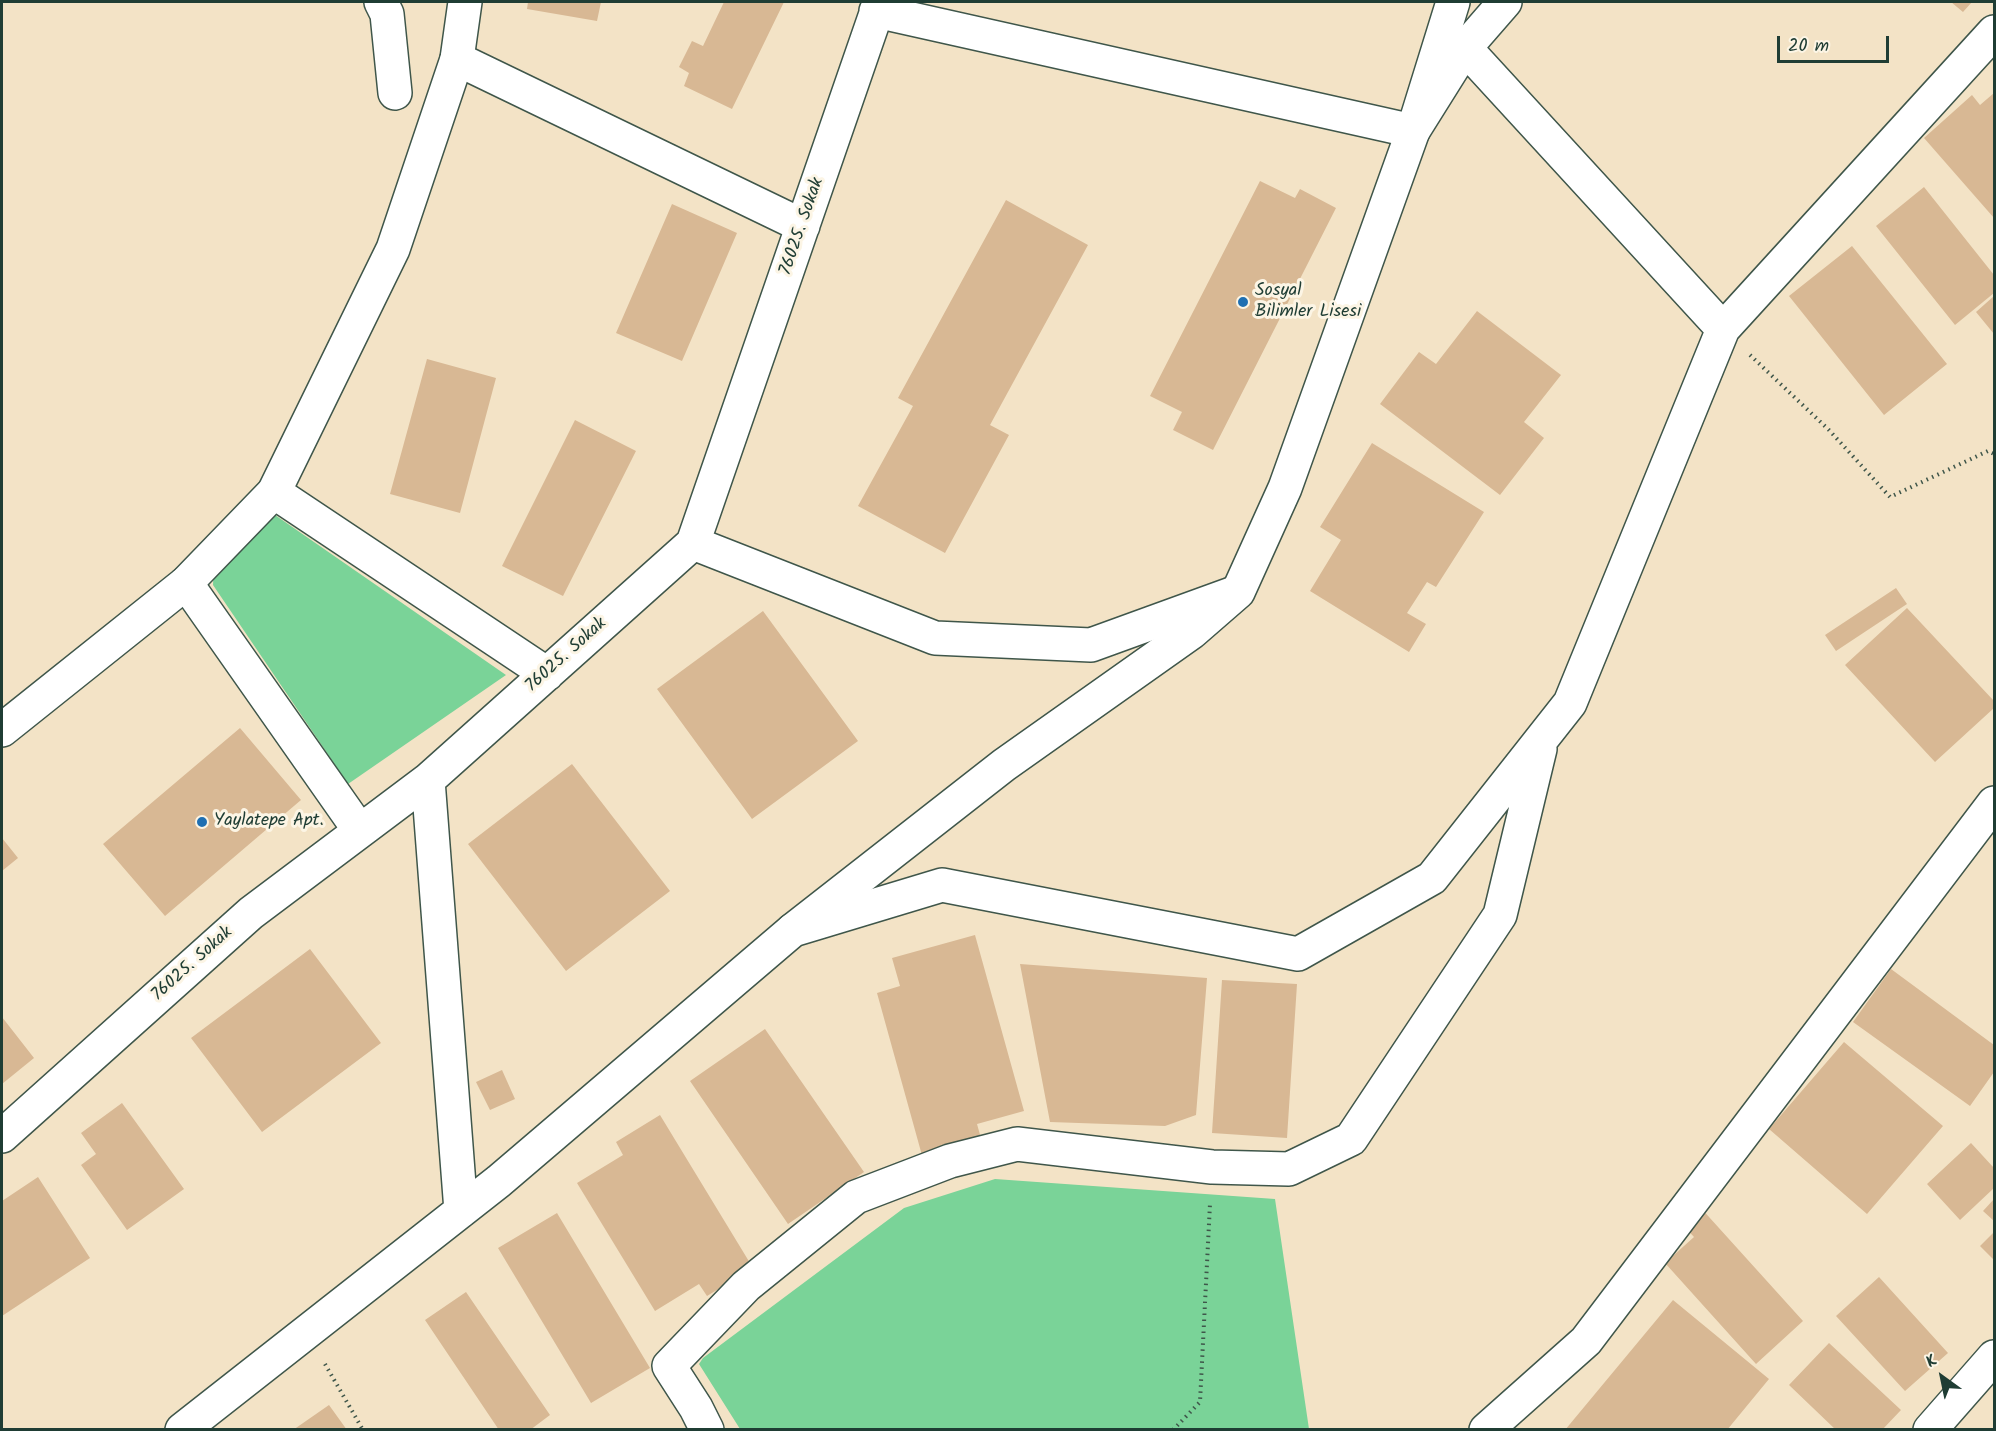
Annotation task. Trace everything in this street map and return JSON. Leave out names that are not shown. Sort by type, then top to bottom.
[{"type":"street","points":[[381,2],[387,14],[395,93]]},
{"type":"street","points":[[2,730],[186,583],[274,492],[393,249],[458,59],[465,2]]},
{"type":"street","points":[[182,1430],[499,1181],[793,930],[1004,765],[1192,632],[1238,592],[1285,488],[1413,131],[1453,2]]},
{"type":"street","points":[[1413,131],[1465,48],[1505,2]]},
{"type":"street","points":[[878,6],[1413,131]]},
{"type":"street","name":"76025. Sokak","points":[[2,1136],[251,913],[428,780],[693,543],[878,6]]},
{"type":"street","points":[[793,930],[942,885],[1298,954],[1432,878],[1570,703],[1724,329],[1995,32]]},
{"type":"street","points":[[1465,48],[1724,329]]},
{"type":"street","points":[[458,59],[803,226]]},
{"type":"street","points":[[274,492],[547,674]]},
{"type":"street","points":[[693,543],[934,638],[1091,645],[1238,592]]},
{"type":"street","points":[[186,583],[360,831]]},
{"type":"street","points":[[707,1430],[669,1366],[746,1286],[856,1197],[950,1161],[1017,1144],[1212,1167],[1289,1169],[1351,1139],[1500,915],[1542,739]]},
{"type":"street","points":[[428,780],[461,1210]]},
{"type":"street","points":[[1486,1430],[1586,1341],[1995,804]]},
{"type":"street","points":[[1930,1430],[1995,1357]]},
{"type":"path","points":[[1724,329],[1829,430],[1890,497],[1988,451],[1995,454]]},
{"type":"path","points":[[1173,1430],[1200,1402],[1212,1167]]},
{"type":"path","points":[[306,1332],[363,1430]]},
{"type":"green space","points":[[275,515],[506,675],[348,784],[213,585],[214,561]]},
{"type":"green space","points":[[995,1179],[1275,1199],[1309,1429],[740,1429],[699,1364],[703,1358],[904,1208]]},
{"type":"building","points":[[528,2],[601,2],[597,21],[527,9]]},
{"type":"building","points":[[724,2],[784,2],[732,109],[684,86],[689,73],[679,67],[692,41],[703,46]]},
{"type":"building","points":[[1951,2],[1972,2],[1963,12]]},
{"type":"building","points":[[1994,93],[1994,218],[1924,138],[1972,95],[1980,105]]},
{"type":"building","name":"Sosyal Bilimler Lisesi","points":[[1260,181],[1295,198],[1300,189],[1336,208],[1213,450],[1173,430],[1182,412],[1150,396]]},
{"type":"building","points":[[1924,187],[1994,275],[1994,293],[1955,325],[1876,226]]},
{"type":"building","points":[[1006,200],[1088,245],[990,425],[1009,435],[945,553],[858,506],[913,406],[898,398]]},
{"type":"building","points":[[672,204],[737,233],[682,361],[616,333]]},
{"type":"building","points":[[1852,246],[1947,364],[1884,415],[1789,296]]},
{"type":"building","points":[[1994,296],[1994,334],[1976,312]]},
{"type":"building","points":[[1477,311],[1561,375],[1524,422],[1544,438],[1500,495],[1380,404],[1419,352],[1436,364]]},
{"type":"building","points":[[427,359],[496,378],[460,513],[390,494]]},
{"type":"building","points":[[575,420],[636,451],[563,596],[502,566]]},
{"type":"building","points":[[1372,443],[1484,512],[1436,587],[1427,582],[1407,613],[1426,624],[1409,652],[1310,591],[1341,540],[1320,527]]},
{"type":"building","points":[[1896,588],[1907,604],[1836,651],[1825,635]]},
{"type":"building","points":[[1907,608],[1994,701],[1994,708],[1935,762],[1845,665]]},
{"type":"building","points":[[763,611],[858,741],[752,819],[657,689]]},
{"type":"building","name":"Yaylatepe Apt.","points":[[240,728],[301,800],[165,916],[103,844]]},
{"type":"building","points":[[572,764],[670,891],[566,971],[468,844]]},
{"type":"building","points":[[2,838],[18,858],[2,871]]},
{"type":"building","points":[[975,935],[1024,1111],[977,1124],[982,1142],[923,1159],[877,993],[900,986],[892,958]]},
{"type":"building","points":[[310,949],[381,1043],[262,1132],[191,1038]]},
{"type":"building","points":[[1020,964],[1207,978],[1196,1115],[1165,1126],[1050,1122]]},
{"type":"building","points":[[1891,969],[1994,1045],[1994,1072],[1970,1106],[1853,1022]]},
{"type":"building","points":[[1222,980],[1297,984],[1287,1138],[1212,1133]]},
{"type":"building","points":[[2,1017],[34,1058],[2,1084]]},
{"type":"building","points":[[765,1029],[864,1172],[788,1224],[690,1081]]},
{"type":"building","points":[[1844,1042],[1943,1126],[1867,1214],[1769,1129]]},
{"type":"building","points":[[502,1070],[515,1099],[490,1110],[476,1082]]},
{"type":"building","points":[[122,1103],[184,1189],[127,1230],[81,1165],[96,1154],[81,1133]]},
{"type":"building","points":[[660,1115],[753,1268],[707,1296],[699,1284],[655,1311],[577,1183],[623,1155],[616,1142]]},
{"type":"building","points":[[1971,1143],[1994,1168],[1994,1188],[1960,1220],[1927,1184]]},
{"type":"building","points":[[38,1177],[90,1258],[2,1316],[2,1201]]},
{"type":"building","points":[[1994,1199],[1994,1221],[1983,1211]]},
{"type":"building","points":[[1700,1207],[1803,1321],[1756,1364],[1665,1263],[1694,1237],[1681,1223]]},
{"type":"building","points":[[557,1213],[650,1368],[591,1403],[498,1248]]},
{"type":"building","points":[[1994,1232],[1994,1260],[1980,1246]]},
{"type":"building","points":[[1879,1277],[1948,1353],[1905,1391],[1836,1316]]},
{"type":"building","points":[[466,1292],[550,1415],[530,1430],[499,1430],[425,1320]]},
{"type":"building","points":[[1673,1300],[1769,1379],[1727,1430],[1565,1430]]},
{"type":"building","points":[[1829,1343],[1901,1410],[1882,1430],[1836,1430],[1789,1385]]},
{"type":"building","points":[[329,1405],[347,1430],[293,1430]]},
{"type":"place","name":"Sosyal Bilimler Lisesi","points":[[1243,302]]},
{"type":"place","name":"Yaylatepe Apt.","points":[[202,822]]}]
